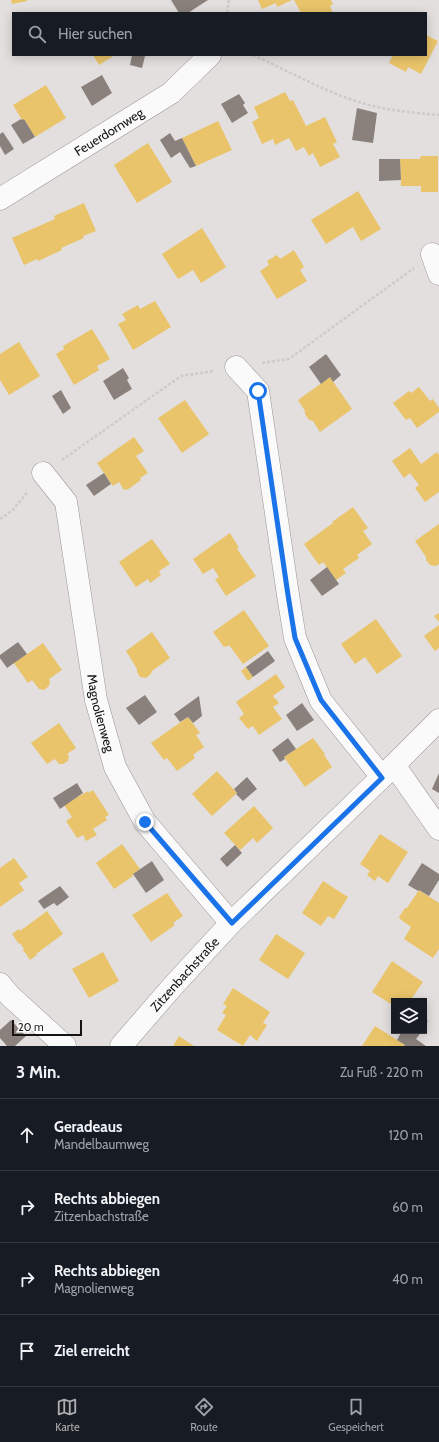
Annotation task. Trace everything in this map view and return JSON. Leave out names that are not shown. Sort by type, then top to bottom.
[{"type":"street","name":"Feuerdornweg","points":[[0,199],[171,93],[209,56]]},
{"type":"street","points":[[236,367],[258,391],[295,638],[321,700],[388,771],[439,829]]},
{"type":"street","name":"Magnolienweg","points":[[43,473],[66,502],[96,700],[115,767],[145,822],[232,923]]},
{"type":"street","name":"Zitzenbachstraße","points":[[121,1046],[172,986],[232,923],[439,720]]},
{"type":"street","points":[[0,984],[10,996],[65,1046]]},
{"type":"path","points":[[227,12],[229,0]]},
{"type":"path","points":[[255,56],[332,92],[369,105],[410,113],[439,115]]},
{"type":"building: Wohnen","points":[[11,0],[27,0],[27,1],[12,4]]},
{"type":"building: Wohnen","points":[[258,0],[292,0],[277,7],[276,3],[262,9]]},
{"type":"building: Wohnen","points":[[294,0],[331,0],[333,4],[330,6],[333,12],[300,12]]},
{"type":"building: Wohnen","points":[[427,36],[438,41],[421,74],[408,67],[406,72],[389,63],[392,56],[427,56]]},
{"type":"building: Wohnen","points":[[94,56],[113,56],[99,65]]},
{"type":"building: Wohnen","points":[[46,85],[66,118],[35,137],[13,105]]},
{"type":"building: Wohnen","points":[[285,92],[290,101],[293,100],[306,126],[325,117],[337,142],[333,144],[340,157],[320,167],[313,153],[309,156],[304,147],[296,151],[289,138],[275,145],[273,139],[262,144],[252,122],[259,118],[254,107]]},
{"type":"building: Wohnen","points":[[218,121],[232,150],[196,166],[182,138]]},
{"type":"building: Wohnen","points":[[148,143],[172,182],[137,203],[114,165]]},
{"type":"building: Wohnen","points":[[421,156],[438,156],[438,192],[421,192],[421,186],[401,186],[400,159],[420,159]]},
{"type":"building: Wohnen","points":[[358,191],[381,229],[361,241],[353,227],[326,244],[311,220]]},
{"type":"building: Wohnen","points":[[84,203],[96,231],[61,248],[62,250],[38,261],[37,259],[24,265],[12,238],[55,219],[54,216]]},
{"type":"building: Wohnen","points":[[202,228],[226,267],[201,283],[193,270],[178,279],[162,254]]},
{"type":"building: Wohnen","points":[[294,250],[304,267],[300,270],[307,281],[277,299],[260,271],[269,265],[267,261],[277,255],[280,259]]},
{"type":"building: Wohnen","points":[[155,301],[171,327],[133,350],[118,324],[126,320],[122,314],[138,305],[140,309]]},
{"type":"building: Wohnen","points":[[92,329],[110,359],[97,366],[99,370],[74,385],[56,354],[64,349],[63,346]]},
{"type":"building: Wohnen","points":[[19,342],[40,376],[9,395],[0,380],[0,354]]},
{"type":"building: Wohnen","points":[[330,377],[352,409],[320,432],[313,421],[309,420],[298,400]]},
{"type":"building: Wohnen","points":[[419,387],[430,401],[433,399],[439,408],[439,412],[417,428],[410,418],[406,420],[393,403],[409,391],[411,393]]},
{"type":"building: Wohnen","points":[[185,400],[209,434],[182,453],[158,418]]},
{"type":"building: Wohnen","points":[[134,437],[144,451],[136,456],[148,473],[127,490],[124,490],[119,482],[113,486],[97,463]]},
{"type":"building: Wohnen","points":[[410,448],[421,464],[437,452],[439,455],[439,492],[425,502],[415,488],[419,485],[410,473],[404,478],[392,461]]},
{"type":"building: Wohnen","points":[[353,507],[368,528],[363,531],[372,544],[357,555],[359,558],[343,569],[346,573],[336,580],[323,562],[319,565],[304,544]]},
{"type":"building: Wohnen","points":[[439,524],[439,564],[436,566],[430,565],[415,541]]},
{"type":"building: Wohnen","points":[[230,533],[239,548],[237,549],[256,576],[226,596],[215,579],[219,577],[213,568],[203,574],[193,559]]},
{"type":"building: Wohnen","points":[[152,539],[170,564],[159,571],[161,575],[150,583],[148,579],[136,587],[119,562]]},
{"type":"building: Wohnen","points":[[244,610],[269,646],[243,664],[229,645],[224,647],[213,632]]},
{"type":"building: Wohnen","points":[[439,613],[439,622],[434,616]]},
{"type":"building: Wohnen","points":[[376,619],[402,656],[377,674],[365,657],[355,664],[341,644]]},
{"type":"building: Wohnen","points":[[439,625],[439,648],[435,651],[424,636]]},
{"type":"building: Wohnen","points":[[152,632],[170,658],[152,671],[146,678],[140,677],[126,651]]},
{"type":"building: Wohnen","points":[[43,643],[62,670],[49,679],[49,686],[44,690],[39,689],[32,680],[28,683],[14,663]]},
{"type":"building: Wohnen","points":[[246,667],[253,677],[248,681],[241,671]]},
{"type":"building: Wohnen","points":[[276,674],[285,687],[273,696],[279,703],[273,707],[282,719],[259,735],[253,726],[248,729],[239,718],[244,714],[236,702]]},
{"type":"building: Wohnen","points":[[188,717],[200,733],[196,735],[204,747],[193,755],[195,758],[177,771],[167,758],[164,760],[151,743]]},
{"type":"building: Wohnen","points":[[59,723],[76,748],[67,754],[69,756],[68,761],[63,764],[59,764],[55,759],[47,764],[31,743]]},
{"type":"building: Wohnen","points":[[313,738],[325,754],[324,755],[332,767],[305,787],[284,757]]},
{"type":"building: Wohnen","points":[[217,771],[237,793],[212,816],[192,794]]},
{"type":"building: Wohnen","points":[[93,790],[109,815],[105,817],[107,820],[93,829],[97,835],[86,841],[83,835],[77,838],[66,821],[72,817],[64,805],[88,791],[89,793]]},
{"type":"building: Wohnen","points":[[254,806],[273,828],[257,843],[253,838],[240,850],[224,833]]},
{"type":"building: Wohnen","points":[[380,834],[408,852],[388,883],[378,876],[375,881],[367,875],[370,871],[360,864]]},
{"type":"building: Wohnen","points":[[122,844],[140,869],[133,874],[133,876],[114,889],[96,863]]},
{"type":"building: Wohnen","points":[[14,858],[28,877],[19,883],[24,890],[0,907],[0,868]]},
{"type":"building: Wohnen","points":[[323,881],[348,897],[334,919],[328,916],[321,926],[302,913]]},
{"type":"building: Wohnen","points":[[419,890],[439,903],[439,949],[433,958],[404,939],[411,927],[399,917]]},
{"type":"building: Wohnen","points":[[167,893],[183,916],[173,923],[175,925],[151,942],[132,915]]},
{"type":"building: Wohnen","points":[[47,911],[63,934],[30,960],[24,951],[22,951],[24,949],[20,943],[19,944],[12,934],[19,929],[20,931]]},
{"type":"building: Wohnen","points":[[276,934],[305,953],[288,979],[259,960]]},
{"type":"building: Wohnen","points":[[103,952],[119,981],[89,998],[72,969]]},
{"type":"building: Wohnen","points":[[392,961],[423,982],[412,998],[391,998],[391,1004],[372,992]]},
{"type":"building: Wohnen","points":[[233,988],[270,1012],[263,1023],[267,1025],[257,1041],[250,1035],[243,1046],[217,1030],[226,1015],[222,1013],[227,1006],[223,1004]]},
{"type":"building: Wohnen","points":[[375,1026],[405,1045],[362,1046]]},
{"type":"building: Wohnen","points":[[179,1036],[194,1046],[173,1046]]},
{"type":"building: Industrie","points":[[171,0],[208,0],[190,12],[178,12]]},
{"type":"building: Industrie","points":[[132,56],[145,56],[142,68],[130,65]]},
{"type":"building: Industrie","points":[[102,75],[112,93],[92,106],[81,87]]},
{"type":"building: Industrie","points":[[239,94],[245,103],[243,105],[248,113],[232,123],[221,104]]},
{"type":"building: Industrie","points":[[357,108],[377,113],[373,143],[352,140]]},
{"type":"building: Industrie","points":[[21,119],[24,119],[35,137],[23,144],[11,125]]},
{"type":"building: Industrie","points":[[3,132],[14,149],[5,155],[0,146],[0,134]]},
{"type":"building: Industrie","points":[[170,133],[175,141],[182,138],[196,166],[190,168],[180,152],[171,158],[160,140]]},
{"type":"building: Industrie","points":[[379,159],[400,159],[401,180],[379,181]]},
{"type":"building: Industrie","points":[[326,354],[341,375],[333,382],[330,377],[321,384],[309,367]]},
{"type":"building: Industrie","points":[[123,368],[129,378],[127,380],[132,389],[114,400],[103,381]]},
{"type":"building: Industrie","points":[[61,390],[71,408],[63,414],[52,396]]},
{"type":"building: Industrie","points":[[104,473],[111,484],[94,496],[86,485]]},
{"type":"building: Industrie","points":[[327,567],[339,584],[322,596],[310,580]]},
{"type":"building: Industrie","points":[[18,642],[27,654],[7,668],[0,658],[0,655]]},
{"type":"building: Industrie","points":[[268,651],[275,661],[253,677],[246,667]]},
{"type":"building: Industrie","points":[[145,695],[157,712],[139,725],[126,708]]},
{"type":"building: Industrie","points":[[199,696],[202,716],[193,723],[188,717],[180,722],[174,714]]},
{"type":"building: Industrie","points":[[302,703],[314,720],[297,731],[286,715]]},
{"type":"building: Industrie","points":[[288,738],[296,749],[284,757],[285,759],[280,762],[272,750]]},
{"type":"building: Industrie","points":[[439,773],[439,793],[432,789]]},
{"type":"building: Industrie","points":[[247,777],[257,789],[243,801],[236,794],[237,793],[234,789]]},
{"type":"building: Industrie","points":[[77,783],[83,793],[60,809],[53,798]]},
{"type":"building: Industrie","points":[[235,845],[242,853],[227,867],[220,859]]},
{"type":"building: Industrie","points":[[152,861],[164,880],[146,893],[133,874]]},
{"type":"building: Industrie","points":[[422,863],[439,874],[439,880],[429,896],[408,885]]},
{"type":"building: Industrie","points":[[60,886],[69,897],[57,906],[54,903],[44,909],[38,901]]},
{"type":"building: Industrie","points":[[11,1020],[26,1036],[15,1046],[7,1046],[0,1038],[0,1030]]},
{"type":"building: Industrie","points":[[400,1034],[420,1034],[416,1039],[426,1046],[404,1046],[405,1045],[397,1040]]},
{"type":"route","points":[[145,822],[232,923],[382,778],[321,700],[295,638],[258,391]]}]
